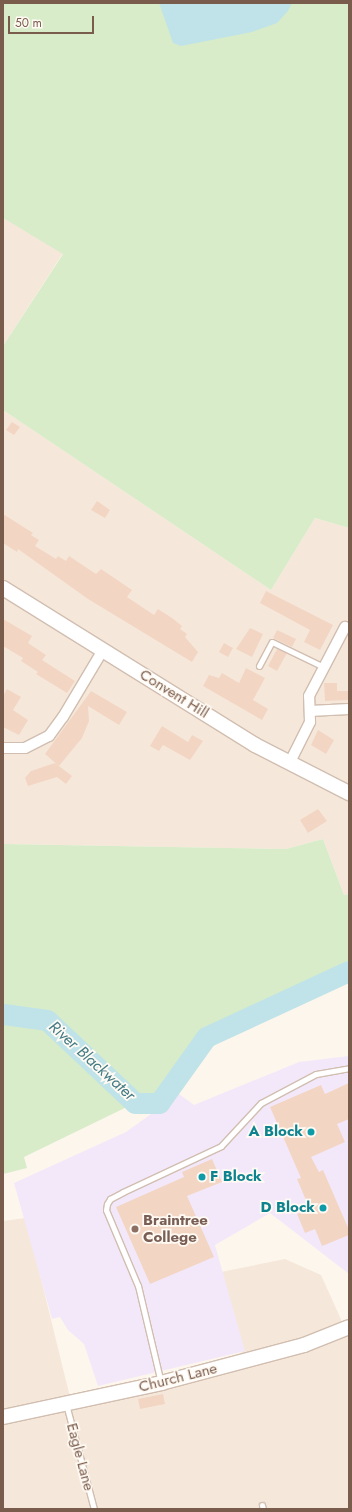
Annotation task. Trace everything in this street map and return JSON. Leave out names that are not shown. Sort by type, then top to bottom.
[{"type":"main road","name":"Convent Hill","points":[[3,588],[255,745],[349,793]]},
{"type":"main road","name":"Church Lane","points":[[3,1417],[161,1383],[304,1345],[349,1327]]},
{"type":"street","points":[[290,762],[310,722],[309,696],[345,627]]},
{"type":"street","points":[[3,748],[26,748],[49,736],[63,717],[103,650]]},
{"type":"street","points":[[310,711],[349,709]]},
{"type":"lane","points":[[259,666],[272,642],[324,667]]},
{"type":"lane","points":[[161,1383],[138,1286],[106,1210],[107,1204],[123,1192],[221,1146],[261,1103],[316,1074],[349,1068]]},
{"type":"lane","name":"Eagle Lane","points":[[66,1404],[94,1509]]},
{"type":"shaded area","points":[[3,218],[63,253],[3,346]]},
{"type":"shaded area","points":[[3,410],[271,590],[315,518],[349,528],[349,894],[344,895],[323,839],[286,849],[3,844]]},
{"type":"shaded area","name":"Braintree College","points":[[349,1056],[349,1274],[270,1213],[215,1245],[245,1351],[98,1386],[84,1344],[68,1330],[60,1317],[52,1319],[14,1183],[126,1132],[179,1094],[194,1105],[299,1062]]},
{"type":"shaded area","points":[[26,1218],[71,1401],[243,1360],[221,1272],[285,1259],[321,1275],[344,1326],[349,1325],[349,1509],[3,1509],[3,1221]]},
{"type":"green space","points":[[3,3],[349,3],[349,528],[315,518],[271,590],[3,410],[3,346],[63,254],[3,218]]},
{"type":"green space","points":[[323,839],[344,895],[349,894],[349,971],[206,1037],[159,1103],[135,1103],[24,1157],[27,1168],[3,1174],[3,844],[286,849]]},
{"type":"water","points":[[159,3],[292,3],[288,11],[277,23],[252,32],[181,46],[173,43]]},
{"type":"building","points":[[12,422],[20,427],[14,435],[6,430]]},
{"type":"building","points":[[97,501],[110,510],[105,518],[91,510]]},
{"type":"building","points":[[3,514],[33,533],[31,535],[39,540],[35,546],[56,559],[58,556],[66,561],[69,556],[96,574],[101,569],[132,590],[127,597],[154,615],[158,609],[172,618],[182,626],[180,629],[187,634],[185,637],[198,652],[192,662],[88,599],[18,549],[17,552],[3,543]]},
{"type":"building","points":[[266,591],[333,625],[320,650],[304,642],[310,630],[260,603]]},
{"type":"building","points":[[3,619],[32,636],[28,643],[46,655],[42,660],[75,681],[67,693],[36,674],[38,672],[21,661],[23,658],[3,646]]},
{"type":"building","points":[[250,628],[263,634],[252,657],[236,649]]},
{"type":"building","points":[[277,630],[296,639],[292,647],[273,638]]},
{"type":"building","points":[[224,643],[233,648],[228,657],[219,652]]},
{"type":"building","points":[[277,649],[287,653],[277,671],[268,666]]},
{"type":"building","points":[[246,668],[265,678],[253,700],[268,709],[262,720],[203,686],[209,675],[219,678],[222,673],[239,683]]},
{"type":"building","points":[[324,683],[337,683],[337,691],[349,691],[349,700],[325,701]]},
{"type":"building","points":[[7,689],[21,697],[13,710],[28,720],[19,735],[3,727],[3,696]]},
{"type":"building","points":[[91,691],[127,712],[119,725],[88,706],[89,721],[82,738],[59,766],[45,754]]},
{"type":"building","points":[[162,726],[188,742],[192,735],[203,741],[190,760],[163,745],[159,751],[150,746]]},
{"type":"building","points":[[318,730],[334,740],[326,754],[311,745]]},
{"type":"building","points":[[55,763],[72,776],[66,784],[57,777],[28,786],[25,778],[31,771]]},
{"type":"building","points":[[318,809],[327,821],[308,833],[300,820]]},
{"type":"building","points":[[349,1083],[349,1119],[337,1124],[345,1142],[311,1157],[319,1172],[323,1170],[349,1230],[349,1235],[322,1246],[315,1229],[305,1233],[297,1214],[307,1210],[305,1206],[308,1205],[297,1179],[301,1178],[270,1107],[321,1085],[325,1094]]},
{"type":"building","points":[[212,1159],[222,1182],[187,1196],[214,1257],[150,1284],[116,1207],[184,1177],[182,1172]]},
{"type":"building","points":[[163,1394],[165,1404],[140,1409],[138,1399]]},
{"type":"waterway","name":"River Blackwater","points":[[3,1014],[47,1020],[135,1103],[159,1103],[206,1037],[349,971]]},
{"type":"place","name":"A Block","points":[[311,1132]]},
{"type":"place","name":"F Block","points":[[202,1177]]},
{"type":"place","name":"D Block","points":[[323,1208]]},
{"type":"place","name":"Braintree College","points":[[135,1229]]}]
